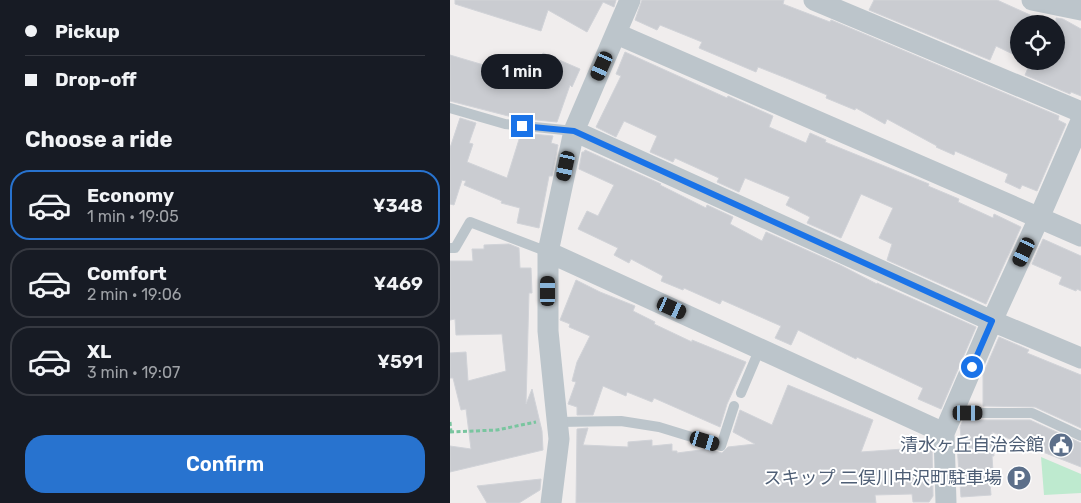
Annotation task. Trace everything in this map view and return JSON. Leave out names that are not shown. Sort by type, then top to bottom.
[{"type":"street","points":[[551,503],[559,439],[548,331],[548,252],[574,131],[630,0]]},
{"type":"street","points":[[814,0],[1081,112]]},
{"type":"street","points":[[1032,0],[1081,10]]},
{"type":"street","points":[[617,34],[1081,236]]},
{"type":"street","points":[[946,503],[944,433],[1081,121]]},
{"type":"street","points":[[574,131],[992,321],[1081,358]]},
{"type":"street","points":[[548,252],[944,433]]},
{"type":"lane","points":[[450,108],[505,124],[574,131]]},
{"type":"lane","points":[[450,248],[455,248],[470,222],[548,252]]},
{"type":"lane","points":[[741,393],[760,348]]},
{"type":"lane","points":[[558,422],[621,421],[659,427],[721,446],[734,406]]},
{"type":"lane","points":[[952,413],[1032,413],[1081,436]]},
{"type":"path","points":[[450,422],[451,432],[497,430],[533,422]]},
{"type":"green space","points":[[1041,457],[1081,474],[1081,493],[1044,495]]},
{"type":"building","points":[[455,0],[616,0],[614,7],[603,2],[587,32],[548,10],[541,31],[455,4]]},
{"type":"building","points":[[642,0],[784,0],[783,4],[830,22],[831,20],[1059,116],[1058,120],[1066,124],[1037,191],[1022,185],[1020,189],[1005,182],[1008,174],[955,151],[954,155],[936,147],[887,119],[885,124],[856,108],[855,110],[826,98],[827,95],[791,80],[758,67],[756,72],[699,48],[702,42],[660,25],[657,30],[635,20]]},
{"type":"building","points":[[874,0],[997,0],[1030,15],[1010,15],[1010,53],[996,46],[990,60],[869,10]]},
{"type":"building","points":[[1065,20],[1081,29],[1081,96],[1071,92],[1070,94],[1025,75],[1027,70],[1065,70]]},
{"type":"building","points":[[625,52],[727,98],[728,96],[773,116],[769,127],[806,143],[810,133],[826,140],[825,142],[929,184],[928,186],[959,199],[958,202],[993,218],[994,214],[1021,227],[986,304],[887,260],[892,244],[879,238],[893,208],[861,194],[841,238],[807,223],[810,217],[786,205],[790,197],[745,178],[739,192],[717,182],[719,178],[675,158],[673,162],[650,152],[657,136],[624,121],[616,137],[596,127],[621,76],[616,74]]},
{"type":"building","points":[[543,53],[580,69],[572,87],[570,85],[557,122],[516,118],[450,101],[450,55],[531,79]]},
{"type":"building","points":[[460,118],[476,123],[469,143],[473,144],[467,162],[507,178],[521,133],[553,136],[551,143],[558,145],[552,176],[549,176],[539,228],[517,223],[520,208],[501,203],[502,201],[464,185],[466,181],[462,180],[454,205],[450,204],[450,148]]},
{"type":"building","points":[[585,150],[661,184],[706,208],[707,205],[733,217],[730,224],[762,241],[766,232],[840,265],[877,284],[976,327],[941,409],[918,399],[923,388],[857,357],[856,359],[798,330],[791,345],[775,338],[781,326],[722,300],[720,304],[684,288],[683,290],[661,281],[663,276],[631,259],[629,263],[614,255],[618,248],[578,229],[587,211],[598,216],[614,185],[579,169],[582,152]]},
{"type":"building","points":[[1043,239],[1081,256],[1081,291],[1077,289],[1076,291],[1059,284],[1062,277],[1032,264]]},
{"type":"building","points":[[509,244],[519,248],[520,268],[531,268],[532,293],[529,293],[526,404],[532,389],[542,431],[543,450],[450,472],[450,446],[471,449],[466,409],[461,410],[453,378],[450,378],[450,353],[466,352],[468,381],[506,371],[502,334],[456,335],[455,319],[450,320],[450,261],[473,261],[472,249],[484,249],[484,245]]},
{"type":"building","points":[[576,280],[635,306],[633,311],[655,322],[654,324],[692,342],[692,340],[746,362],[727,404],[720,427],[654,398],[652,402],[627,392],[626,396],[603,386],[593,415],[577,415],[577,407],[568,404],[576,382],[572,381],[577,362],[590,336],[569,327],[570,324],[560,320]]},
{"type":"building","points":[[999,337],[1029,350],[1027,353],[1081,375],[1081,428],[1035,407],[983,406],[983,374]]},
{"type":"building","points":[[788,385],[873,420],[861,452],[932,447],[933,496],[929,502],[913,502],[912,494],[875,495],[876,503],[576,503],[577,429],[588,428],[583,445],[628,447],[628,442],[652,440],[652,446],[672,444],[672,451],[677,451],[677,453],[708,449],[722,453],[728,447],[755,444],[733,432],[740,410],[772,425]]},
{"type":"building","points":[[963,420],[1030,420],[1081,443],[1081,467],[992,432],[994,456],[992,456],[993,472],[989,472],[991,495],[961,497],[957,446],[962,446],[960,427]]},
{"type":"building","points":[[541,479],[540,490],[519,503],[487,503],[477,486]]},
{"type":"place","name":"清水ヶ丘自治会館","points":[[1061,445]]},
{"type":"place","name":"スキップ 二俣川中沢町駐車場","points":[[1019,478]]},
{"type":"route","points":[[522,126],[574,131],[992,321],[972,367]]}]
